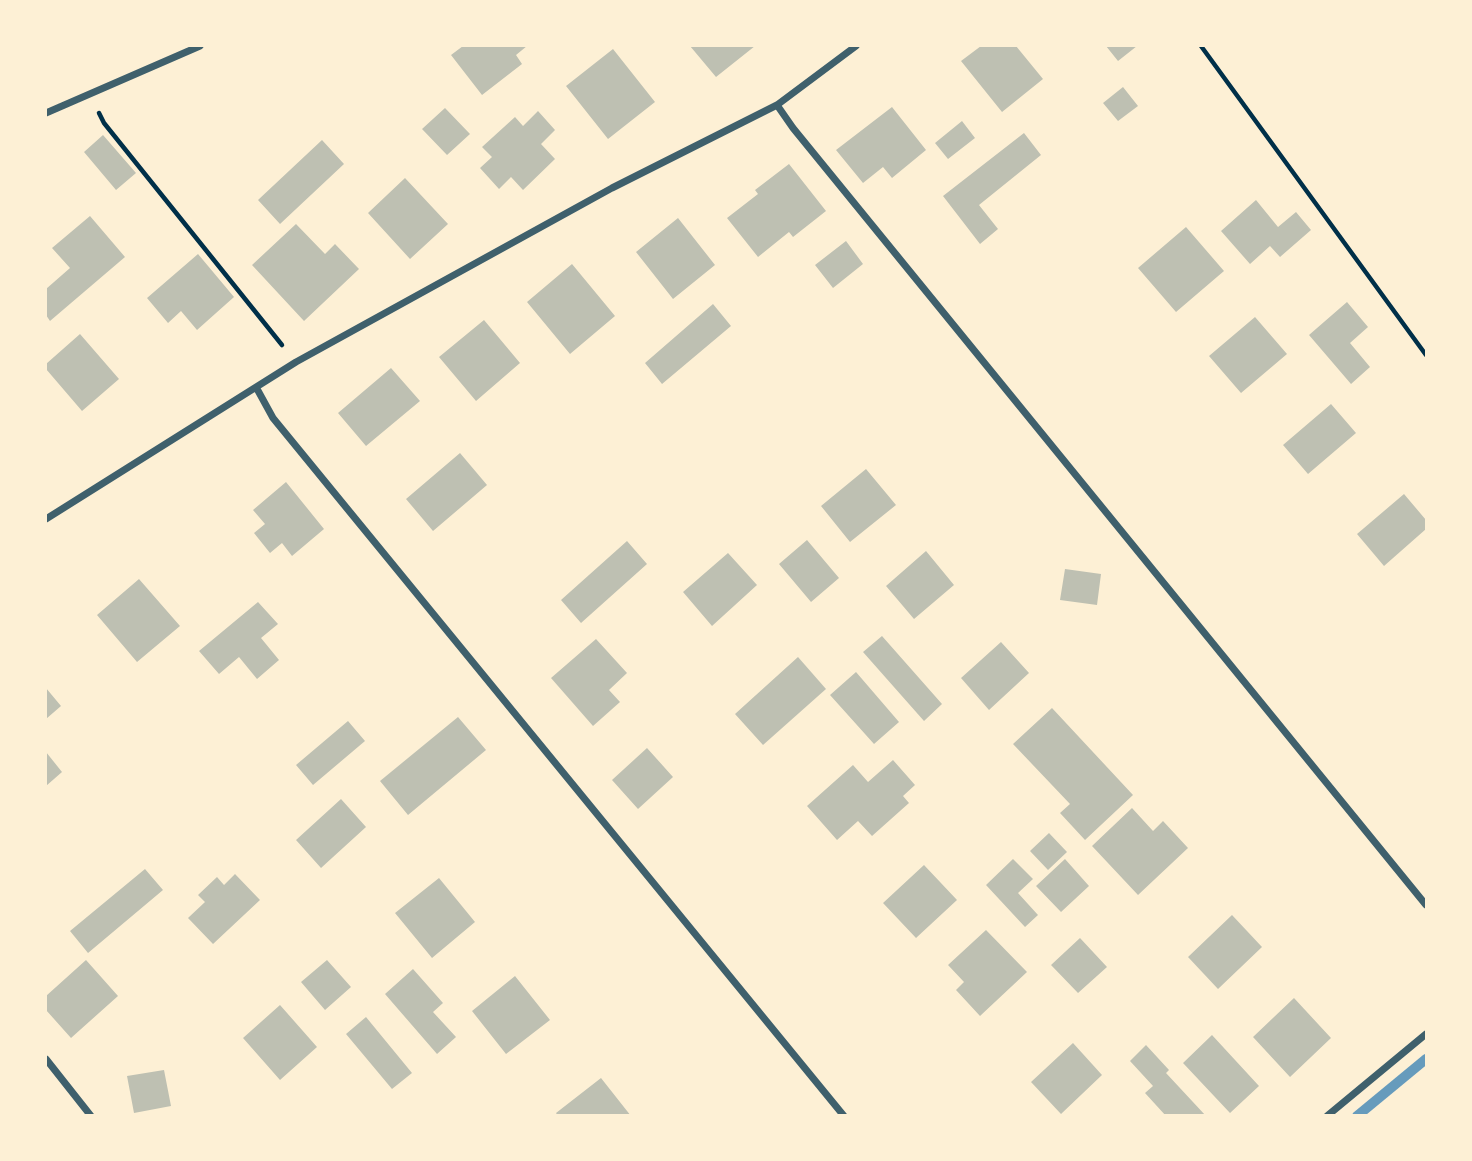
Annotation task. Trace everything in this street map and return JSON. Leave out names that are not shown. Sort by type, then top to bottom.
[{"type":"street","points":[[46,113],[200,46]]},
{"type":"street","points":[[46,519],[296,362],[612,188],[777,105],[856,46]]},
{"type":"street","points":[[777,105],[1426,905]]},
{"type":"street","points":[[256,387],[273,418],[844,1115]]},
{"type":"street","points":[[1327,1115],[1426,1034]]},
{"type":"street","points":[[46,1059],[91,1115]]},
{"type":"path","points":[[1201,46],[1426,355]]},
{"type":"path","points":[[90,93],[104,123],[296,362]]},
{"type":"building","points":[[463,46],[527,46],[516,55],[522,64],[482,95],[451,55]]},
{"type":"building","points":[[690,46],[755,46],[716,77]]},
{"type":"building","points":[[981,46],[1016,46],[1043,79],[1002,112],[961,61]]},
{"type":"building","points":[[1106,46],[1137,46],[1118,61]]},
{"type":"building","points":[[613,49],[655,102],[608,139],[566,86]]},
{"type":"building","points":[[1123,87],[1138,106],[1118,121],[1103,103]]},
{"type":"building","points":[[892,107],[926,150],[892,178],[883,167],[863,183],[836,150]]},
{"type":"building","points":[[445,108],[470,134],[447,155],[422,129]]},
{"type":"building","points":[[538,111],[555,130],[541,144],[555,159],[523,190],[511,177],[499,189],[480,168],[492,157],[482,147],[515,117],[523,126]]},
{"type":"building","points":[[962,121],[975,138],[948,159],[935,143]]},
{"type":"building","points":[[1024,133],[1041,155],[979,205],[998,229],[980,244],[943,196]]},
{"type":"building","points":[[103,135],[136,173],[116,190],[84,152]]},
{"type":"building","points":[[322,140],[344,164],[280,224],[258,200]]},
{"type":"building","points":[[789,164],[826,211],[793,237],[789,232],[758,257],[727,218],[758,194],[755,190]]},
{"type":"building","points":[[405,178],[448,224],[410,259],[368,213]]},
{"type":"building","points":[[1256,200],[1278,227],[1296,212],[1311,230],[1280,257],[1270,246],[1250,264],[1221,231]]},
{"type":"building","points":[[90,216],[125,257],[50,321],[46,315],[46,289],[70,268],[52,248]]},
{"type":"building","points":[[678,218],[715,265],[673,299],[636,252]]},
{"type":"building","points":[[296,224],[325,254],[335,244],[359,269],[304,321],[252,265]]},
{"type":"building","points":[[1186,227],[1224,271],[1176,312],[1138,268]]},
{"type":"building","points":[[846,241],[863,264],[833,288],[815,265]]},
{"type":"building","points":[[198,254],[234,297],[197,330],[181,311],[168,323],[147,298]]},
{"type":"building","points":[[572,264],[615,316],[570,354],[527,302]]},
{"type":"building","points":[[1347,302],[1368,327],[1350,343],[1370,367],[1351,384],[1309,335]]},
{"type":"building","points":[[713,304],[731,326],[662,384],[645,363]]},
{"type":"building","points":[[1255,317],[1287,354],[1241,393],[1209,356]]},
{"type":"building","points":[[484,320],[520,363],[476,401],[439,357]]},
{"type":"building","points":[[80,334],[119,379],[82,411],[46,369],[46,364]]},
{"type":"building","points":[[391,368],[420,401],[366,446],[338,413]]},
{"type":"building","points":[[1331,404],[1356,433],[1308,474],[1283,445]]},
{"type":"building","points":[[460,453],[487,485],[433,531],[406,499]]},
{"type":"building","points":[[866,469],[896,505],[850,542],[821,506]]},
{"type":"building","points":[[286,482],[324,529],[292,556],[282,543],[270,553],[254,533],[265,524],[253,510]]},
{"type":"building","points":[[1404,494],[1426,520],[1426,529],[1384,566],[1357,534]]},
{"type":"building","points":[[807,540],[839,578],[811,602],[779,564]]},
{"type":"building","points":[[627,541],[647,564],[581,623],[561,600]]},
{"type":"building","points":[[926,551],[954,585],[914,619],[886,586]]},
{"type":"building","points":[[728,553],[757,585],[712,626],[683,592]]},
{"type":"building","points":[[1065,569],[1101,574],[1097,605],[1060,600]]},
{"type":"building","points":[[139,579],[180,626],[137,662],[97,615]]},
{"type":"building","points":[[258,602],[278,624],[261,638],[279,660],[257,679],[239,657],[219,674],[199,651]]},
{"type":"building","points":[[882,636],[942,704],[924,721],[863,652]]},
{"type":"building","points":[[596,639],[627,673],[609,690],[620,702],[593,726],[551,678]]},
{"type":"building","points":[[1001,642],[1029,673],[989,710],[961,678]]},
{"type":"building","points":[[798,657],[826,689],[763,745],[735,714]]},
{"type":"building","points":[[856,672],[899,722],[874,744],[830,695]]},
{"type":"building","points":[[46,688],[61,706],[46,719]]},
{"type":"building","points":[[1052,708],[1133,795],[1085,840],[1060,813],[1070,804],[1013,744]]},
{"type":"building","points":[[458,717],[486,750],[408,815],[380,781]]},
{"type":"building","points":[[348,721],[365,741],[313,785],[296,765]]},
{"type":"building","points":[[647,748],[673,777],[638,809],[612,780]]},
{"type":"building","points":[[46,752],[62,772],[46,786]]},
{"type":"building","points":[[893,760],[915,785],[903,796],[909,803],[872,836],[858,821],[837,840],[807,806],[853,765],[868,782]]},
{"type":"building","points":[[341,799],[366,827],[321,868],[296,840]]},
{"type":"building","points":[[1132,808],[1153,831],[1163,821],[1188,848],[1138,895],[1092,846]]},
{"type":"building","points":[[1049,833],[1067,852],[1048,870],[1030,851]]},
{"type":"building","points":[[1013,859],[1033,879],[1018,893],[1038,915],[1025,927],[986,885]]},
{"type":"building","points":[[1065,859],[1089,886],[1061,912],[1036,886]]},
{"type":"building","points":[[924,865],[957,900],[916,938],[883,903]]},
{"type":"building","points":[[145,869],[163,890],[88,953],[70,931]]},
{"type":"building","points":[[235,874],[260,900],[213,944],[188,918],[205,902],[198,895],[217,877],[224,885]]},
{"type":"building","points":[[439,878],[475,922],[432,958],[395,913]]},
{"type":"building","points":[[1232,915],[1262,947],[1218,989],[1188,957]]},
{"type":"building","points":[[986,930],[1027,972],[980,1016],[956,990],[964,982],[948,965]]},
{"type":"building","points":[[1080,938],[1107,967],[1078,993],[1051,965]]},
{"type":"building","points":[[86,960],[118,996],[71,1038],[46,1010],[46,996]]},
{"type":"building","points":[[327,960],[351,987],[325,1010],[301,982]]},
{"type":"building","points":[[413,969],[443,1003],[433,1012],[456,1037],[437,1054],[385,994]]},
{"type":"building","points":[[515,976],[550,1020],[506,1054],[472,1011]]},
{"type":"building","points":[[1294,998],[1331,1038],[1290,1077],[1253,1037]]},
{"type":"building","points":[[280,1005],[317,1047],[280,1080],[243,1038]]},
{"type":"building","points":[[366,1017],[412,1073],[392,1089],[346,1034]]},
{"type":"building","points":[[1212,1035],[1259,1086],[1230,1113],[1183,1063]]},
{"type":"building","points":[[1073,1043],[1102,1075],[1061,1114],[1031,1082]]},
{"type":"building","points":[[1146,1045],[1169,1070],[1166,1073],[1206,1116],[1166,1116],[1145,1093],[1153,1086],[1130,1061]]},
{"type":"building","points":[[164,1070],[171,1106],[134,1113],[127,1076]]},
{"type":"building","points":[[601,1078],[631,1116],[558,1116],[556,1113]]},
{"type":"waterway","points":[[1357,1116],[1426,1059]]}]
